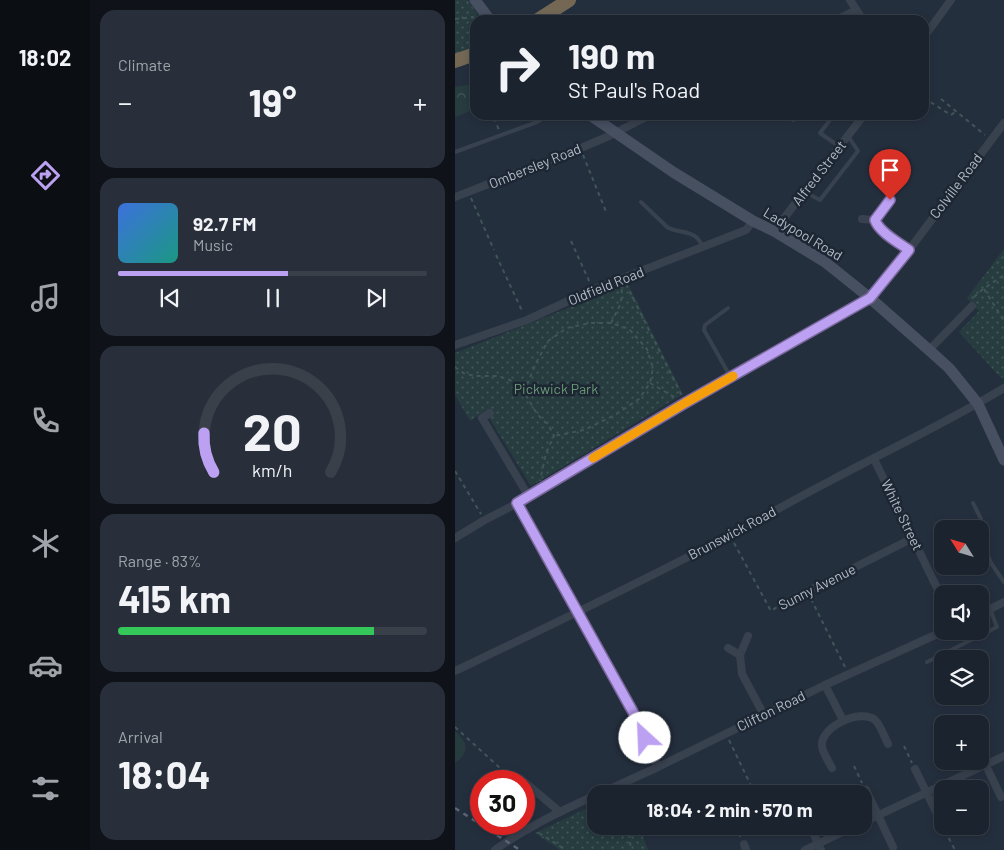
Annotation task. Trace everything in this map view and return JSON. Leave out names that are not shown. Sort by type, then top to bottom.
[{"type":"highway","points":[[546,15],[569,0]]},
{"type":"highway","points":[[455,61],[470,56]]},
{"type":"street","points":[[475,0],[486,15]]},
{"type":"street","points":[[850,0],[860,15]]},
{"type":"street","points":[[929,30],[951,0]]},
{"type":"street","points":[[846,15],[857,10]]},
{"type":"street","name":"Ladypool Road","points":[[597,120],[673,172],[825,262],[900,323],[949,368],[978,404],[1004,460]]},
{"type":"street","name":"Ombersley Road","points":[[455,196],[581,148],[640,120]]},
{"type":"street","name":"Alfred Street","points":[[774,231],[860,120]]},
{"type":"street","name":"Colville Road","points":[[870,298],[909,250],[1004,122]]},
{"type":"street","points":[[875,220],[890,200]]},
{"type":"street","points":[[862,219],[875,220]]},
{"type":"street","points":[[875,220],[885,233],[909,250]]},
{"type":"street","name":"Oldfield Road","points":[[455,345],[527,320],[593,290],[746,230],[753,221]]},
{"type":"street","points":[[455,538],[529,497],[685,403],[870,298]]},
{"type":"street","points":[[929,350],[972,306]]},
{"type":"street","name":"Brunswick Road","points":[[455,671],[578,612],[730,535],[978,404],[1004,388]]},
{"type":"street","points":[[490,413],[482,418],[529,497]]},
{"type":"street","name":"White Street","points":[[874,459],[936,585]]},
{"type":"street","points":[[517,503],[633,712],[658,767]]},
{"type":"street","name":"Sunny Avenue","points":[[788,601],[913,538]]},
{"type":"street","points":[[990,609],[1004,602]]},
{"type":"street","name":"Clifton Road","points":[[618,785],[825,685],[934,635]]},
{"type":"street","points":[[748,636],[740,655],[743,674],[764,714]]},
{"type":"street","points":[[728,648],[740,655]]},
{"type":"street","points":[[825,685],[843,720]]},
{"type":"street","points":[[832,768],[822,747],[823,737],[830,729],[843,720],[869,717],[875,720],[888,744]]},
{"type":"street","points":[[989,763],[1004,756]]},
{"type":"street","points":[[915,769],[934,808]]},
{"type":"street","points":[[872,818],[974,770]]},
{"type":"street","points":[[988,770],[1001,796]]},
{"type":"street","points":[[535,791],[560,812]]},
{"type":"street","name":"Clifton Road","points":[[535,824],[587,799]]},
{"type":"street","points":[[872,805],[893,847]]},
{"type":"street","name":"Clifton Road","points":[[495,850],[517,835]]},
{"type":"street","points":[[814,835],[819,847]]},
{"type":"street","points":[[805,850],[819,847],[840,835]]},
{"type":"lane","points":[[455,152],[540,120]]},
{"type":"lane","points":[[830,120],[821,133],[840,147]]},
{"type":"lane","points":[[805,192],[820,200],[859,151],[848,136]]},
{"type":"lane","points":[[641,202],[671,230],[691,234],[704,247]]},
{"type":"lane","points":[[729,308],[705,325],[704,330],[730,377]]},
{"type":"lane","points":[[973,503],[981,520]]},
{"type":"lane","points":[[989,558],[1004,582]]},
{"type":"lane","points":[[927,662],[997,627],[990,609]]},
{"type":"path","points":[[455,19],[470,19]]},
{"type":"path","points":[[941,100],[991,139]]},
{"type":"path","points":[[929,101],[951,115],[956,111]]},
{"type":"path","points":[[495,120],[501,135]]},
{"type":"path","points":[[581,148],[607,214]]},
{"type":"path","points":[[468,192],[494,250]]},
{"type":"path","points":[[571,240],[593,290]]},
{"type":"path","points":[[496,255],[527,320]]},
{"type":"path","points":[[972,306],[971,300],[983,289],[1004,275]]},
{"type":"path","points":[[611,323],[621,303],[623,278]]},
{"type":"path","points":[[623,278],[685,403]]},
{"type":"path","points":[[983,289],[1004,321]]},
{"type":"path","points":[[524,392],[536,363],[549,341],[567,328],[590,323],[611,323],[629,329],[647,349],[653,368],[650,383],[639,398],[615,415],[584,430],[554,436]]},
{"type":"path","points":[[455,367],[465,374],[499,376],[511,380],[524,392],[537,414],[549,426],[554,436]]},
{"type":"path","points":[[650,383],[685,403]]},
{"type":"path","points":[[538,491],[546,453],[554,436]]},
{"type":"path","points":[[455,471],[479,510],[483,521]]},
{"type":"path","name":"Sunny Avenue","points":[[730,535],[771,611],[788,601]]},
{"type":"path","points":[[807,590],[849,675]]},
{"type":"path","points":[[455,727],[502,770]]},
{"type":"path","points":[[726,733],[751,785]]},
{"type":"path","points":[[904,746],[915,769]]},
{"type":"path","points":[[854,766],[863,785]]},
{"type":"path","points":[[535,830],[566,850]]},
{"type":"path","points":[[629,835],[631,850]]},
{"type":"path","points":[[739,835],[745,847]]},
{"type":"path","points":[[948,835],[955,850]]},
{"type":"green space","points":[[455,0],[468,0],[478,15],[470,15],[470,50],[455,54]]},
{"type":"green space","points":[[470,85],[470,111],[455,117],[455,87]]},
{"type":"green space","points":[[1004,249],[1004,377],[1001,378],[959,332],[979,311],[967,298]]},
{"type":"green space","name":"Pickwick Park","points":[[628,284],[683,394],[531,486],[485,411],[470,421],[455,395],[455,353]]},
{"type":"green space","points":[[455,731],[465,743],[465,751],[455,763]]},
{"type":"green space","points":[[587,808],[587,835],[642,835],[648,850],[560,850],[535,833]]},
{"type":"railway","points":[[455,808],[520,850]]},
{"type":"slow traffic","points":[[593,458],[733,376]]},
{"type":"route","points":[[645,738],[633,712],[517,503],[685,403],[870,298],[909,250],[885,233],[875,220],[890,200]]}]
